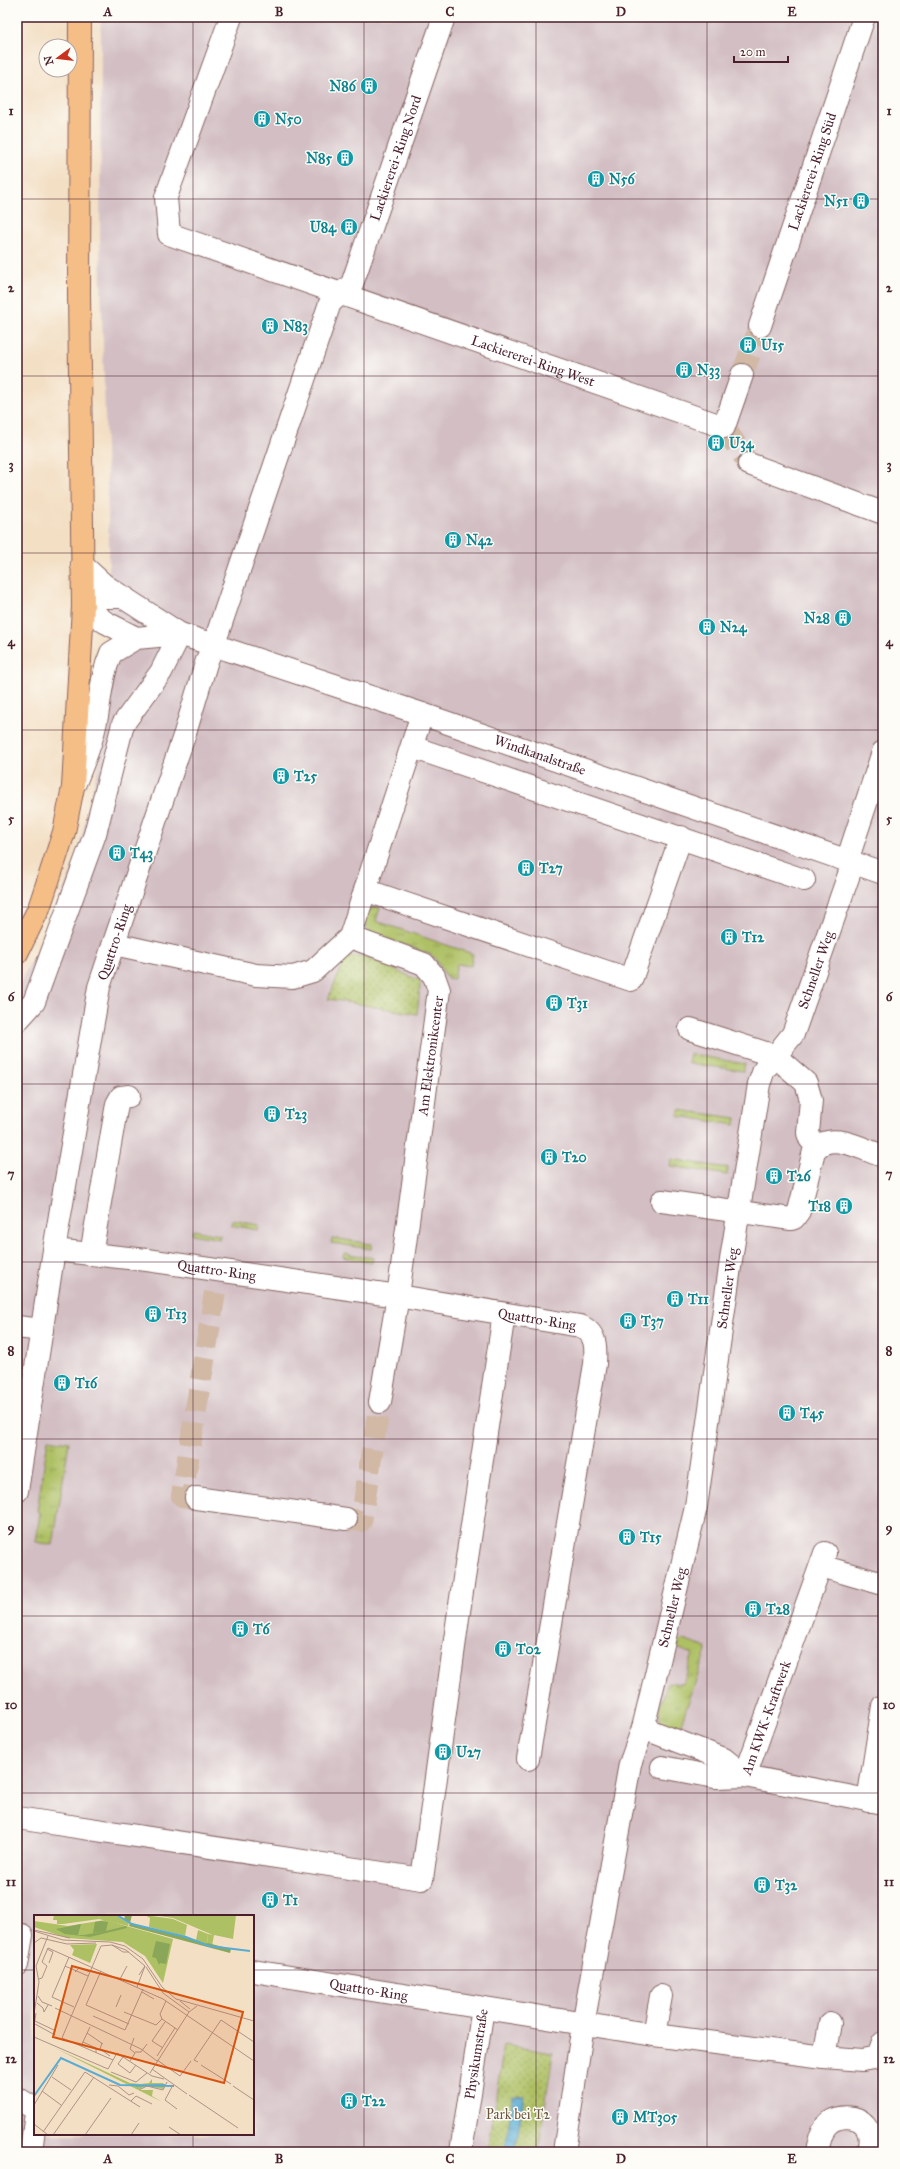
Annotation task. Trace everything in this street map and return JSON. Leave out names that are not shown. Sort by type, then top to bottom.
[{"type":"main road","points":[[17,953],[39,908],[52,872],[64,832],[73,788],[83,606],[79,294],[80,17]]},
{"type":"lane","name":"Lackiererei-Ring West","points":[[232,17],[166,197],[169,234],[724,428],[742,375]]},
{"type":"lane","name":"Lackiererei-Ring Nord","points":[[197,639],[330,303],[352,284],[444,17]]},
{"type":"lane","name":"Lackiererei-Ring Süd","points":[[760,326],[864,17]]},
{"type":"lane","points":[[749,464],[883,513]]},
{"type":"lane","points":[[82,565],[104,585],[197,639]]},
{"type":"lane","points":[[124,597],[104,597],[83,606],[104,622],[136,638],[197,639]]},
{"type":"lane","points":[[73,788],[92,738],[106,666],[111,653],[136,638]]},
{"type":"lane","points":[[17,1021],[34,1002],[95,834],[123,724],[161,672],[197,639]]},
{"type":"lane","name":"Windkanalstraße","points":[[197,639],[422,714],[883,873]]},
{"type":"lane","name":"Quattro-Ring","points":[[17,1491],[26,1371],[42,1330],[54,1250],[99,987],[185,733],[207,660],[197,639]]},
{"type":"lane","points":[[114,944],[256,974],[292,978],[313,971],[350,937],[422,714]]},
{"type":"lane","points":[[412,747],[681,837],[804,880]]},
{"type":"lane","name":"Schneller Weg","points":[[564,2152],[583,2025],[630,1764],[643,1728],[696,1507],[738,1212],[758,1084],[764,1070],[793,1034],[850,862],[883,752]]},
{"type":"lane","points":[[711,848],[722,818]]},
{"type":"lane","points":[[365,890],[631,980],[681,837]]},
{"type":"lane","name":"Am Elektronikcenter","points":[[350,937],[424,964],[430,970],[438,983],[439,990],[422,1166],[380,1402]]},
{"type":"lane","points":[[690,1029],[775,1056],[806,1082],[811,1100],[808,1133],[810,1139],[818,1146]]},
{"type":"lane","points":[[92,1254],[117,1104],[122,1097],[129,1096]]},
{"type":"lane","points":[[662,1201],[786,1220],[794,1218],[799,1211],[814,1151],[823,1142],[836,1140],[883,1156]]},
{"type":"lane","name":"Quattro-Ring","points":[[54,1250],[92,1254],[217,1275],[398,1296],[580,1326],[590,1332],[594,1340],[596,1350],[595,1364],[528,1759]]},
{"type":"lane","points":[[17,1818],[422,1879],[438,1758],[504,1314]]},
{"type":"lane","points":[[17,1327],[42,1330]]},
{"type":"lane","points":[[196,1498],[346,1518]]},
{"type":"lane","name":"Am KWK-Kraftwerk","points":[[643,1728],[724,1759],[745,1776],[823,1559],[883,1584]]},
{"type":"lane","points":[[662,1767],[715,1777],[745,1776],[875,1802],[883,1706]]},
{"type":"lane","points":[[17,1965],[25,1935]]},
{"type":"lane","name":"Quattro-Ring","points":[[254,1971],[483,2008]]},
{"type":"lane","points":[[654,2035],[661,1996]]},
{"type":"lane","name":"Physikumstraße","points":[[461,2152],[483,2008],[583,2025],[824,2057],[869,2060],[879,2054],[883,2044]]},
{"type":"lane","points":[[824,2057],[830,2023]]},
{"type":"lane","points":[[17,2098],[34,2108]]},
{"type":"lane","points":[[818,2150],[821,2133],[827,2124],[841,2117],[855,2118],[866,2125],[870,2134],[868,2150]]},
{"type":"lane","points":[[30,2152],[34,2126]]},
{"type":"shaded area","points":[[101,17],[883,17],[883,2152],[17,2152],[17,988],[50,925],[77,857],[100,758],[107,678],[109,548],[100,247]]},
{"type":"green space","points":[[376,907],[380,908],[376,921],[473,954],[471,966],[457,964],[454,979],[447,978],[435,958],[427,953],[369,932],[364,925],[368,910]]},
{"type":"green space","points":[[363,956],[421,981],[417,1014],[328,999],[346,957]]},
{"type":"green space","points":[[690,1054],[745,1064],[743,1071],[688,1063]]},
{"type":"green space","points":[[679,1110],[736,1118],[735,1125],[678,1116]]},
{"type":"green space","points":[[671,1159],[728,1168],[727,1175],[670,1166]]},
{"type":"green space","points":[[232,1220],[259,1225],[258,1230],[231,1225]]},
{"type":"green space","points":[[193,1230],[220,1235],[219,1239],[192,1234]]},
{"type":"green space","points":[[332,1238],[372,1244],[371,1249],[331,1243]]},
{"type":"green space","points":[[344,1253],[373,1258],[372,1263],[343,1257]]},
{"type":"green space","points":[[48,1439],[69,1442],[53,1545],[36,1542],[40,1512],[37,1511]]},
{"type":"green space","points":[[683,1640],[707,1648],[681,1724],[674,1737],[663,1727],[659,1709],[668,1682],[683,1684],[693,1654],[677,1648],[677,1642]]},
{"type":"green space","name":"Park bei T2","points":[[504,2045],[553,2053],[538,2152],[487,2152]]},
{"type":"water","points":[[513,2095],[524,2096],[515,2152],[505,2152]]},
{"type":"tunnel","points":[[742,375],[760,326]]},
{"type":"tunnel","points":[[724,427],[749,464]]},
{"type":"tunnel","points":[[196,1498],[182,1496],[217,1280]]},
{"type":"tunnel","points":[[346,1519],[361,1521],[380,1402]]},
{"type":"place","name":"N86","points":[[369,86]]},
{"type":"place","name":"N50","points":[[262,119]]},
{"type":"place","name":"N85","points":[[345,158]]},
{"type":"place","name":"N56","points":[[596,179]]},
{"type":"place","name":"N51","points":[[861,201]]},
{"type":"place","name":"U84","points":[[349,227]]},
{"type":"place","name":"N83","points":[[270,326]]},
{"type":"place","name":"U15","points":[[748,345]]},
{"type":"place","name":"N33","points":[[684,370]]},
{"type":"place","name":"U34","points":[[716,443]]},
{"type":"place","name":"N42","points":[[453,540]]},
{"type":"place","name":"N28","points":[[843,618]]},
{"type":"place","name":"N24","points":[[707,627]]},
{"type":"place","name":"T25","points":[[281,776]]},
{"type":"place","name":"T43","points":[[117,853]]},
{"type":"place","name":"T27","points":[[526,868]]},
{"type":"place","name":"T12","points":[[729,937]]},
{"type":"place","name":"T31","points":[[554,1003]]},
{"type":"place","name":"T23","points":[[272,1114]]},
{"type":"place","name":"T20","points":[[549,1157]]},
{"type":"place","name":"T26","points":[[774,1176]]},
{"type":"place","name":"T18","points":[[844,1206]]},
{"type":"place","name":"T11","points":[[675,1299]]},
{"type":"place","name":"T13","points":[[153,1314]]},
{"type":"place","name":"T37","points":[[628,1321]]},
{"type":"place","name":"T16","points":[[62,1383]]},
{"type":"place","name":"T45","points":[[787,1413]]},
{"type":"place","name":"T15","points":[[627,1537]]},
{"type":"place","name":"T28","points":[[753,1609]]},
{"type":"place","name":"T6","points":[[240,1629]]},
{"type":"place","name":"T02","points":[[503,1649]]},
{"type":"place","name":"U27","points":[[443,1752]]},
{"type":"place","name":"T32","points":[[762,1885]]},
{"type":"place","name":"T1","points":[[270,1900]]},
{"type":"place","name":"T22","points":[[349,2101]]},
{"type":"place","name":"MT305","points":[[620,2117]]}]
